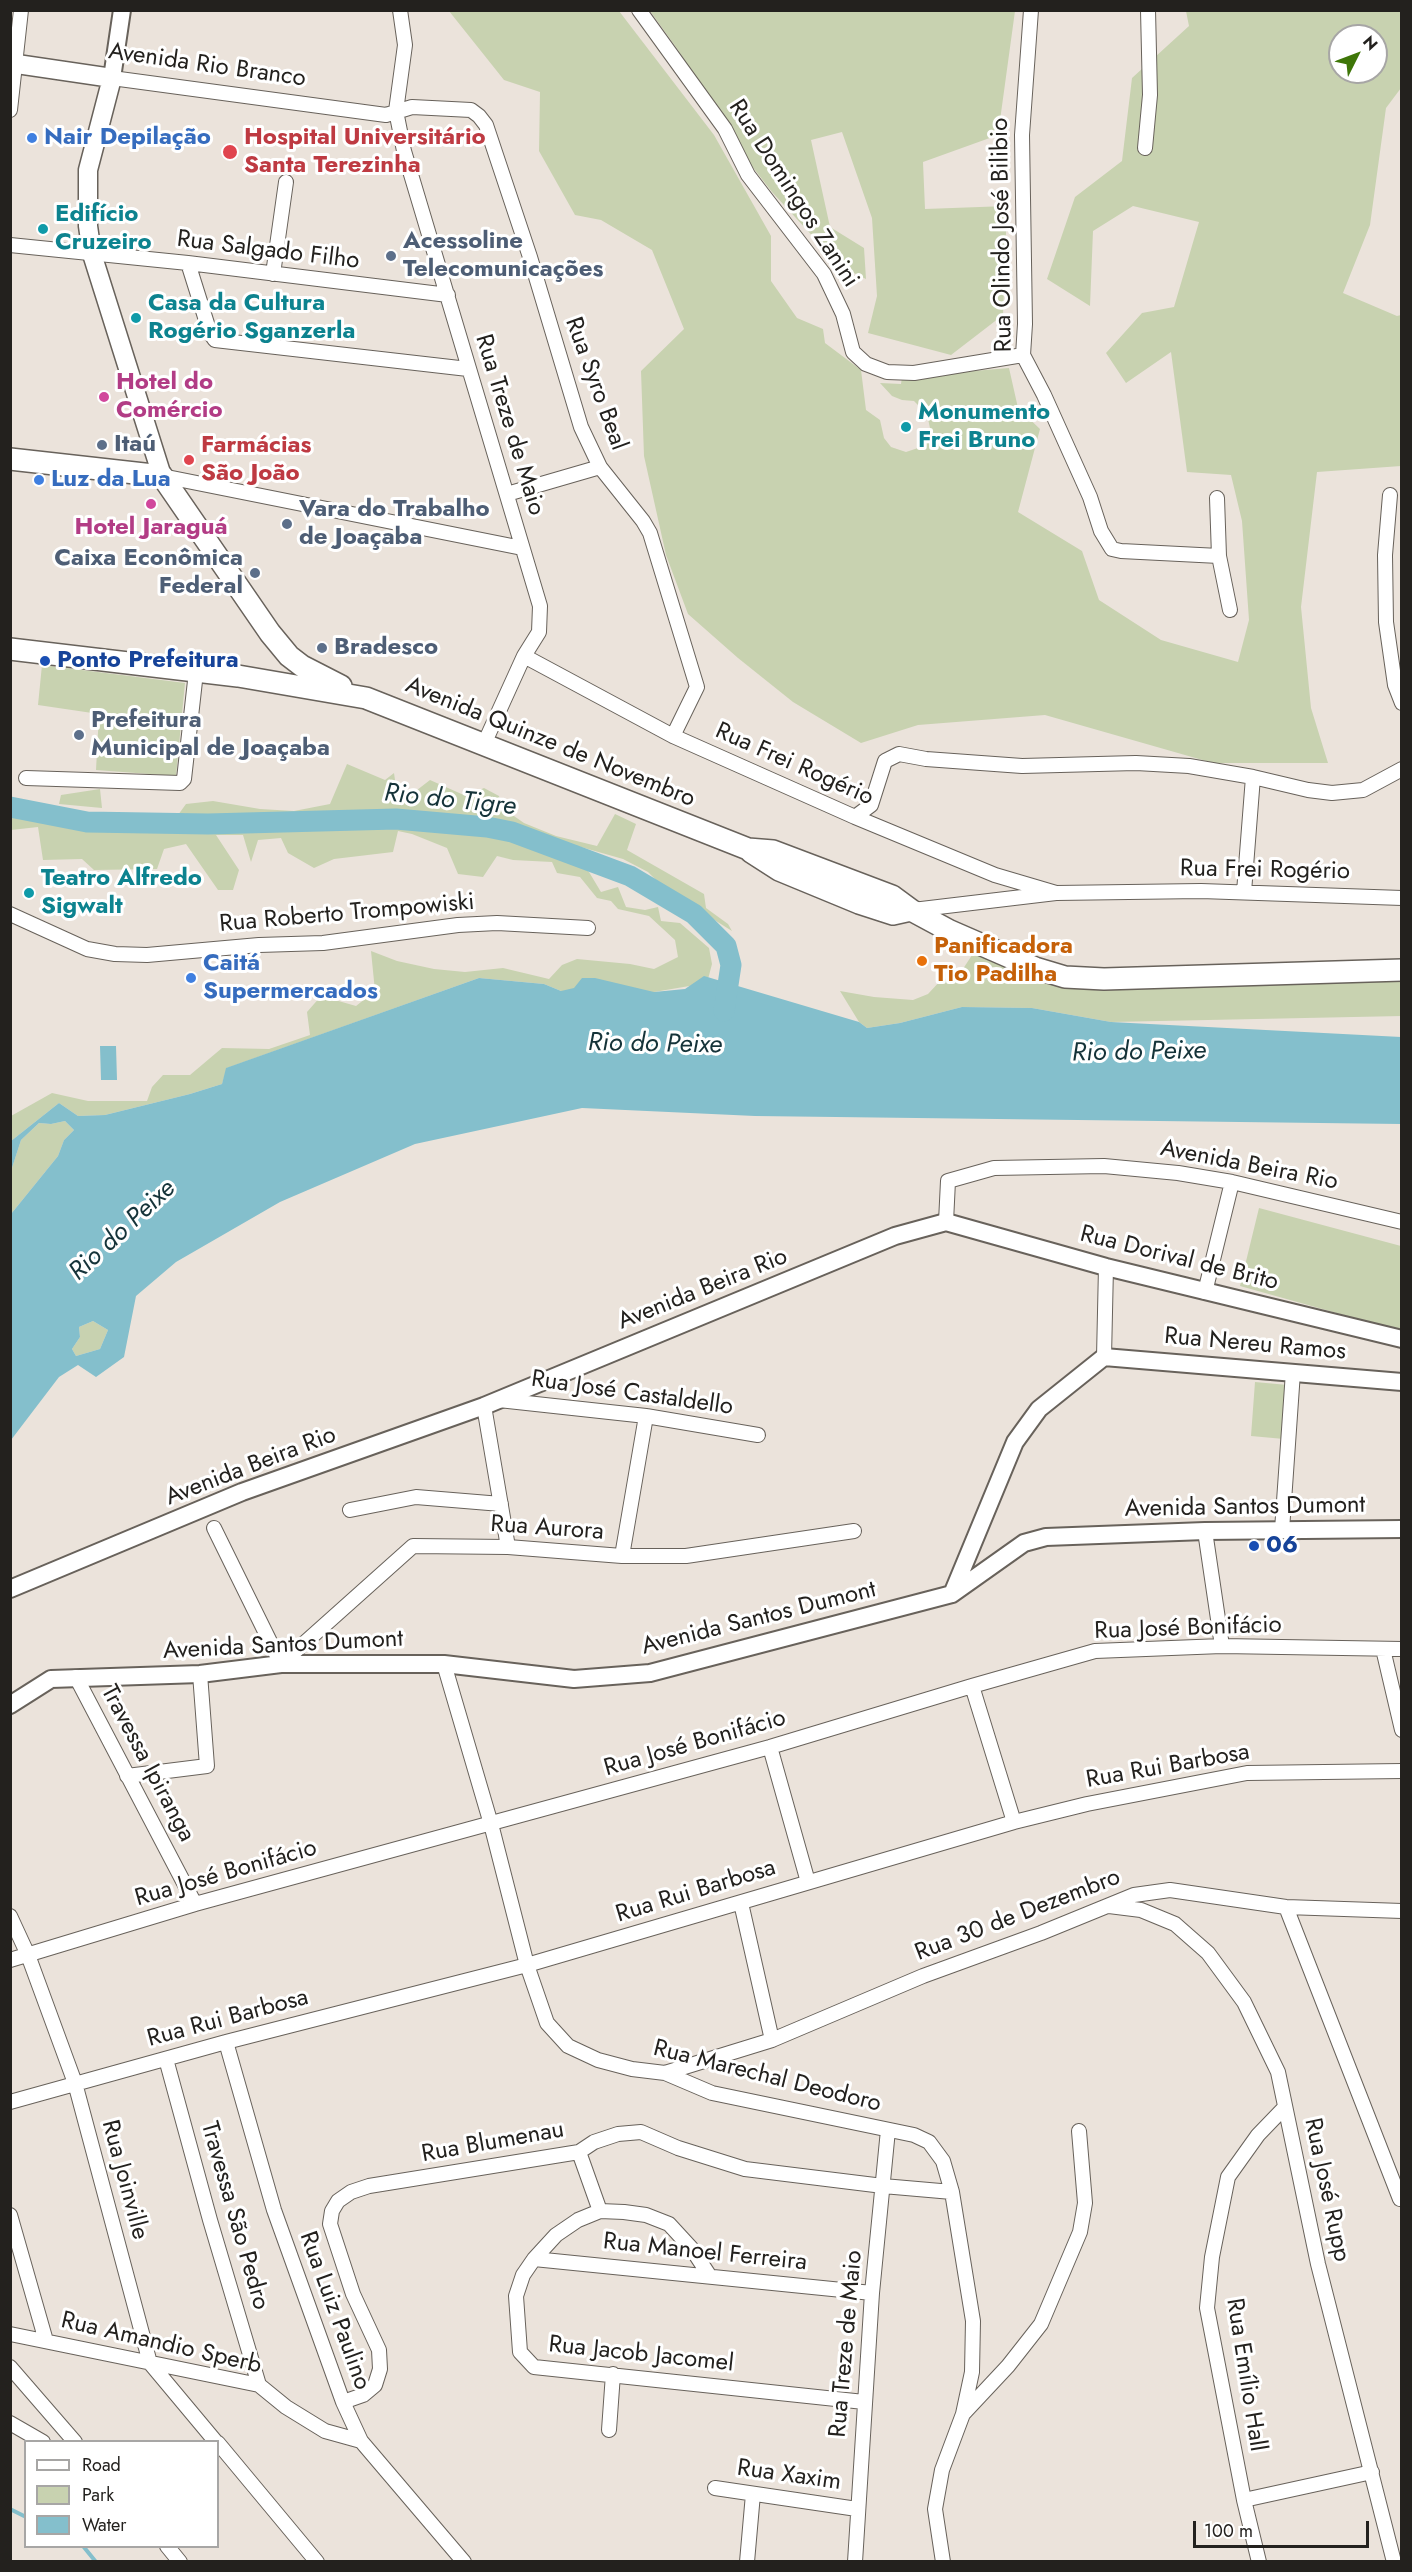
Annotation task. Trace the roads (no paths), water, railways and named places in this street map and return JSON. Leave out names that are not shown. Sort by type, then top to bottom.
[{"type":"main road","name":"Avenida Rio Branco","points":[[13,64],[112,78]]},
{"type":"main road","points":[[112,78],[88,170],[88,226],[92,254],[162,476],[270,633],[289,656],[302,666],[366,698]]},
{"type":"main road","points":[[10,459],[162,476]]},
{"type":"main road","points":[[237,676],[263,672],[276,666],[279,653],[270,633]]},
{"type":"main road","name":"Avenida Quinze de Novembro","points":[[10,649],[237,676],[366,698],[748,849],[773,851],[814,875],[858,893],[892,896],[911,910],[998,953],[1065,977],[1104,979],[1401,970]]},
{"type":"main road","points":[[286,684],[288,671],[302,666]]},
{"type":"street","points":[[10,110],[13,64],[21,10]]},
{"type":"street","points":[[112,78],[122,10]]},
{"type":"street","name":"Rua Treze de Maio","points":[[400,10],[405,45],[396,111],[404,151],[540,606],[539,632],[524,656],[484,744]]},
{"type":"street","name":"Rua Domingos Zanini","points":[[639,10],[725,129],[747,175],[824,274],[843,314],[853,352],[866,364],[887,372],[914,373],[1023,355]]},
{"type":"street","name":"Rua Olindo José Bilibio","points":[[1031,10],[1022,135],[1025,324],[1023,355],[1044,395],[1090,497],[1106,541],[1112,549],[1219,556]]},
{"type":"street","points":[[1146,148],[1150,95],[1148,10]]},
{"type":"street","name":"Avenida Rio Branco","points":[[112,78],[386,115],[396,111]]},
{"type":"street","name":"Rua Syro Beal","points":[[396,111],[412,107],[471,110],[486,126],[530,257],[581,427],[600,467],[643,520],[650,533],[697,687],[673,736]]},
{"type":"street","points":[[273,274],[286,182]]},
{"type":"street","name":"Rua Salgado Filho","points":[[10,245],[188,263],[448,295]]},
{"type":"street","points":[[188,263],[210,333],[215,339],[468,369]]},
{"type":"street","points":[[507,494],[600,467]]},
{"type":"street","points":[[162,476],[522,548]]},
{"type":"street","points":[[1390,495],[1385,555],[1386,622],[1395,685],[1401,703]]},
{"type":"street","points":[[1217,498],[1219,556],[1230,610]]},
{"type":"street","name":"Rua Frei Rogério","points":[[524,656],[673,736],[855,817],[995,875],[1056,893]]},
{"type":"street","points":[[26,778],[180,783],[184,779],[196,672]]},
{"type":"street","points":[[855,817],[871,805],[885,760],[899,754],[926,759],[1022,765],[1136,763],[1189,766],[1332,793],[1363,790],[1401,769]]},
{"type":"street","points":[[1244,892],[1253,777]]},
{"type":"street","name":"Rua Frei Rogério","points":[[911,910],[1056,893],[1244,892],[1401,898]]},
{"type":"street","name":"Rua Roberto Trompowiski","points":[[10,914],[87,949],[115,954],[147,955],[259,945],[323,943],[458,925],[497,923],[588,928]]},
{"type":"street","name":"Avenida Beira Rio","points":[[10,1589],[242,1492],[491,1403],[895,1236],[946,1222],[948,1180],[994,1168],[1104,1166],[1178,1173],[1232,1182],[1401,1222]]},
{"type":"street","points":[[1205,1292],[1232,1182]]},
{"type":"street","name":"Rua Dorival de Brito","points":[[946,1222],[1106,1267],[1401,1339]]},
{"type":"street","points":[[952,1594],[1015,1442],[1039,1410],[1104,1357],[1106,1267]]},
{"type":"street","name":"Rua Nereu Ramos","points":[[1104,1357],[1401,1382]]},
{"type":"street","points":[[1282,1530],[1293,1372]]},
{"type":"street","points":[[491,1403],[501,1504],[508,1547]]},
{"type":"street","name":"Rua José Castaldello","points":[[491,1403],[646,1416],[758,1435]]},
{"type":"street","points":[[622,1556],[646,1416]]},
{"type":"street","points":[[350,1510],[416,1497],[501,1504]]},
{"type":"street","points":[[214,1528],[281,1664]]},
{"type":"street","name":"Avenida Santos Dumont","points":[[10,1705],[51,1679],[200,1674],[281,1664],[444,1664],[574,1678],[650,1673],[952,1594],[1024,1543],[1046,1538],[1205,1531],[1401,1529]]},
{"type":"street","points":[[1205,1531],[1222,1646]]},
{"type":"street","name":"Rua Aurora","points":[[281,1664],[412,1546],[508,1547],[622,1556],[686,1556],[854,1532]]},
{"type":"street","points":[[970,1546],[986,1557],[1000,1560]]},
{"type":"street","name":"Rua José Bonifácio","points":[[10,1960],[195,1904],[770,1747],[1095,1651],[1222,1646],[1401,1649]]},
{"type":"street","points":[[1383,1650],[1401,1730]]},
{"type":"street","name":"Rua Marechal Deodoro","points":[[444,1664],[490,1824],[527,1965],[547,2023],[568,2046],[598,2060],[632,2069],[665,2073],[712,2093],[914,2135],[929,2142],[943,2161],[952,2192],[973,2320],[972,2373],[963,2414],[942,2470],[935,2509],[943,2562]]},
{"type":"street","points":[[127,1776],[207,1766],[200,1674]]},
{"type":"street","name":"Travessa Ipiranga","points":[[76,1677],[195,1904]]},
{"type":"street","points":[[972,1686],[1014,1822]]},
{"type":"street","points":[[770,1747],[808,1882]]},
{"type":"street","name":"Rua Rui Barbosa","points":[[10,2102],[226,2042],[527,1965],[1014,1822],[1088,1804],[1247,1773],[1401,1771]]},
{"type":"street","name":"Rua 30 de Dezembro","points":[[665,2073],[772,2040],[923,1976],[1134,1895],[1170,1890],[1286,1907],[1401,1911]]},
{"type":"street","points":[[741,1903],[772,2040]]},
{"type":"street","name":"Rua José Rupp","points":[[1107,1906],[1141,1910],[1175,1924],[1208,1953],[1244,2002],[1278,2072],[1318,2264],[1394,2562]]},
{"type":"street","points":[[1286,1907],[1400,2199]]},
{"type":"street","name":"Rua Joinville","points":[[10,1916],[28,1955],[75,2084],[150,2363],[215,2440]]},
{"type":"street","name":"Rua Luiz Paulino","points":[[226,2042],[274,2210],[344,2402],[361,2441],[464,2562]]},
{"type":"street","name":"Travessa São Pedro","points":[[166,2059],[210,2220],[259,2385]]},
{"type":"street","name":"Rua Emílio Hall","points":[[1259,2562],[1244,2500],[1207,2308],[1212,2257],[1228,2177],[1258,2135],[1285,2107]]},
{"type":"street","name":"Rua Treze de Maio","points":[[855,2562],[872,2293],[888,2130]]},
{"type":"street","points":[[963,2414],[1008,2366],[1041,2324],[1080,2232],[1085,2203],[1078,2131]]},
{"type":"street","name":"Rua Blumenau","points":[[344,2402],[363,2395],[375,2385],[380,2369],[379,2350],[353,2294],[330,2224],[332,2211],[338,2200],[351,2192],[369,2186],[579,2152],[594,2142],[618,2134],[641,2132],[678,2148],[745,2169],[952,2192]]},
{"type":"street","points":[[579,2152],[600,2211]]},
{"type":"street","name":"Rua Jacob Jacomel","points":[[709,2275],[692,2249],[669,2224],[646,2215],[600,2211],[578,2220],[556,2235],[523,2275],[516,2296],[520,2352],[534,2367],[864,2402]]},
{"type":"street","points":[[10,2215],[46,2341]]},
{"type":"street","name":"Rua Manoel Ferreira","points":[[534,2259],[872,2293]]},
{"type":"street","name":"Rua Amandio Sperb","points":[[10,2334],[259,2385],[286,2407],[325,2431],[361,2441]]},
{"type":"street","points":[[10,2367],[73,2440]]},
{"type":"street","points":[[609,2430],[613,2374]]},
{"type":"street","points":[[10,2423],[40,2440]]},
{"type":"street","name":"Rua Joinville","points":[[219,2444],[317,2562]]},
{"type":"street","points":[[1244,2500],[1372,2472]]},
{"type":"street","name":"Rua Xaxim","points":[[715,2488],[857,2509]]},
{"type":"street","points":[[747,2562],[753,2494]]},
{"type":"street","points":[[168,2548],[180,2562]]},
{"type":"water","name":"Rio do Peixe","points":[[704,976],[859,1022],[867,1028],[900,1023],[962,1007],[1032,1008],[1111,1022],[1401,1037],[1401,1124],[755,1116],[582,1108],[415,1144],[280,1202],[176,1262],[136,1296],[124,1357],[96,1377],[78,1365],[59,1377],[11,1440],[11,1214],[58,1156],[64,1140],[74,1130],[65,1121],[51,1124],[39,1123],[21,1140],[11,1171],[11,1141],[59,1103],[78,1116],[105,1115],[190,1094],[222,1084],[226,1068],[479,978],[544,984],[561,991],[574,988],[582,978],[595,978],[654,992],[685,989]],"holes":[[[93,1321],[108,1330],[100,1349],[76,1356],[72,1349],[80,1337],[79,1327]]]},
{"type":"water","points":[[100,1046],[116,1046],[117,1080],[101,1080]]},
{"type":"waterway","name":"Rio do Tigre","points":[[10,807],[87,822],[208,824],[396,819],[487,827],[512,832],[630,876],[694,914],[726,946],[731,965],[724,1011]]},
{"type":"waterway","points":[[10,2509],[24,2516]]},
{"type":"waterway","points":[[85,2548],[96,2562]]},
{"type":"place","name":"Nair Depilação","points":[[32,138]]},
{"type":"place","name":"Hospital Universitário Santa Terezinha","points":[[230,152]]},
{"type":"place","name":"Edifício Cruzeiro","points":[[43,229]]},
{"type":"place","name":"Acessoline Telecomunicações","points":[[391,256]]},
{"type":"place","name":"Casa da Cultura Rogério Sganzerla","points":[[136,318]]},
{"type":"place","name":"Hotel do Comércio","points":[[104,397]]},
{"type":"place","name":"Monumento Frei Bruno","points":[[906,427]]},
{"type":"place","name":"Itaú","points":[[102,445]]},
{"type":"place","name":"Farmácias São João","points":[[189,460]]},
{"type":"place","name":"Luz da Lua","points":[[39,480]]},
{"type":"place","name":"Hotel Jaraguá","points":[[151,504]]},
{"type":"place","name":"Vara do Trabalho de Joaçaba","points":[[287,524]]},
{"type":"place","name":"Caixa Econômica Federal","points":[[255,573]]},
{"type":"place","name":"Bradesco","points":[[322,648]]},
{"type":"place","name":"Ponto Prefeitura","points":[[45,661]]},
{"type":"place","name":"Prefeitura Municipal de Joaçaba","points":[[79,735]]},
{"type":"place","name":"Teatro Alfredo Sigwalt","points":[[29,893]]},
{"type":"place","name":"Panificadora Tio Padilha","points":[[922,961]]},
{"type":"place","name":"Caitá Supermercados","points":[[191,978]]},
{"type":"place","name":"06","points":[[1254,1546]]}]
